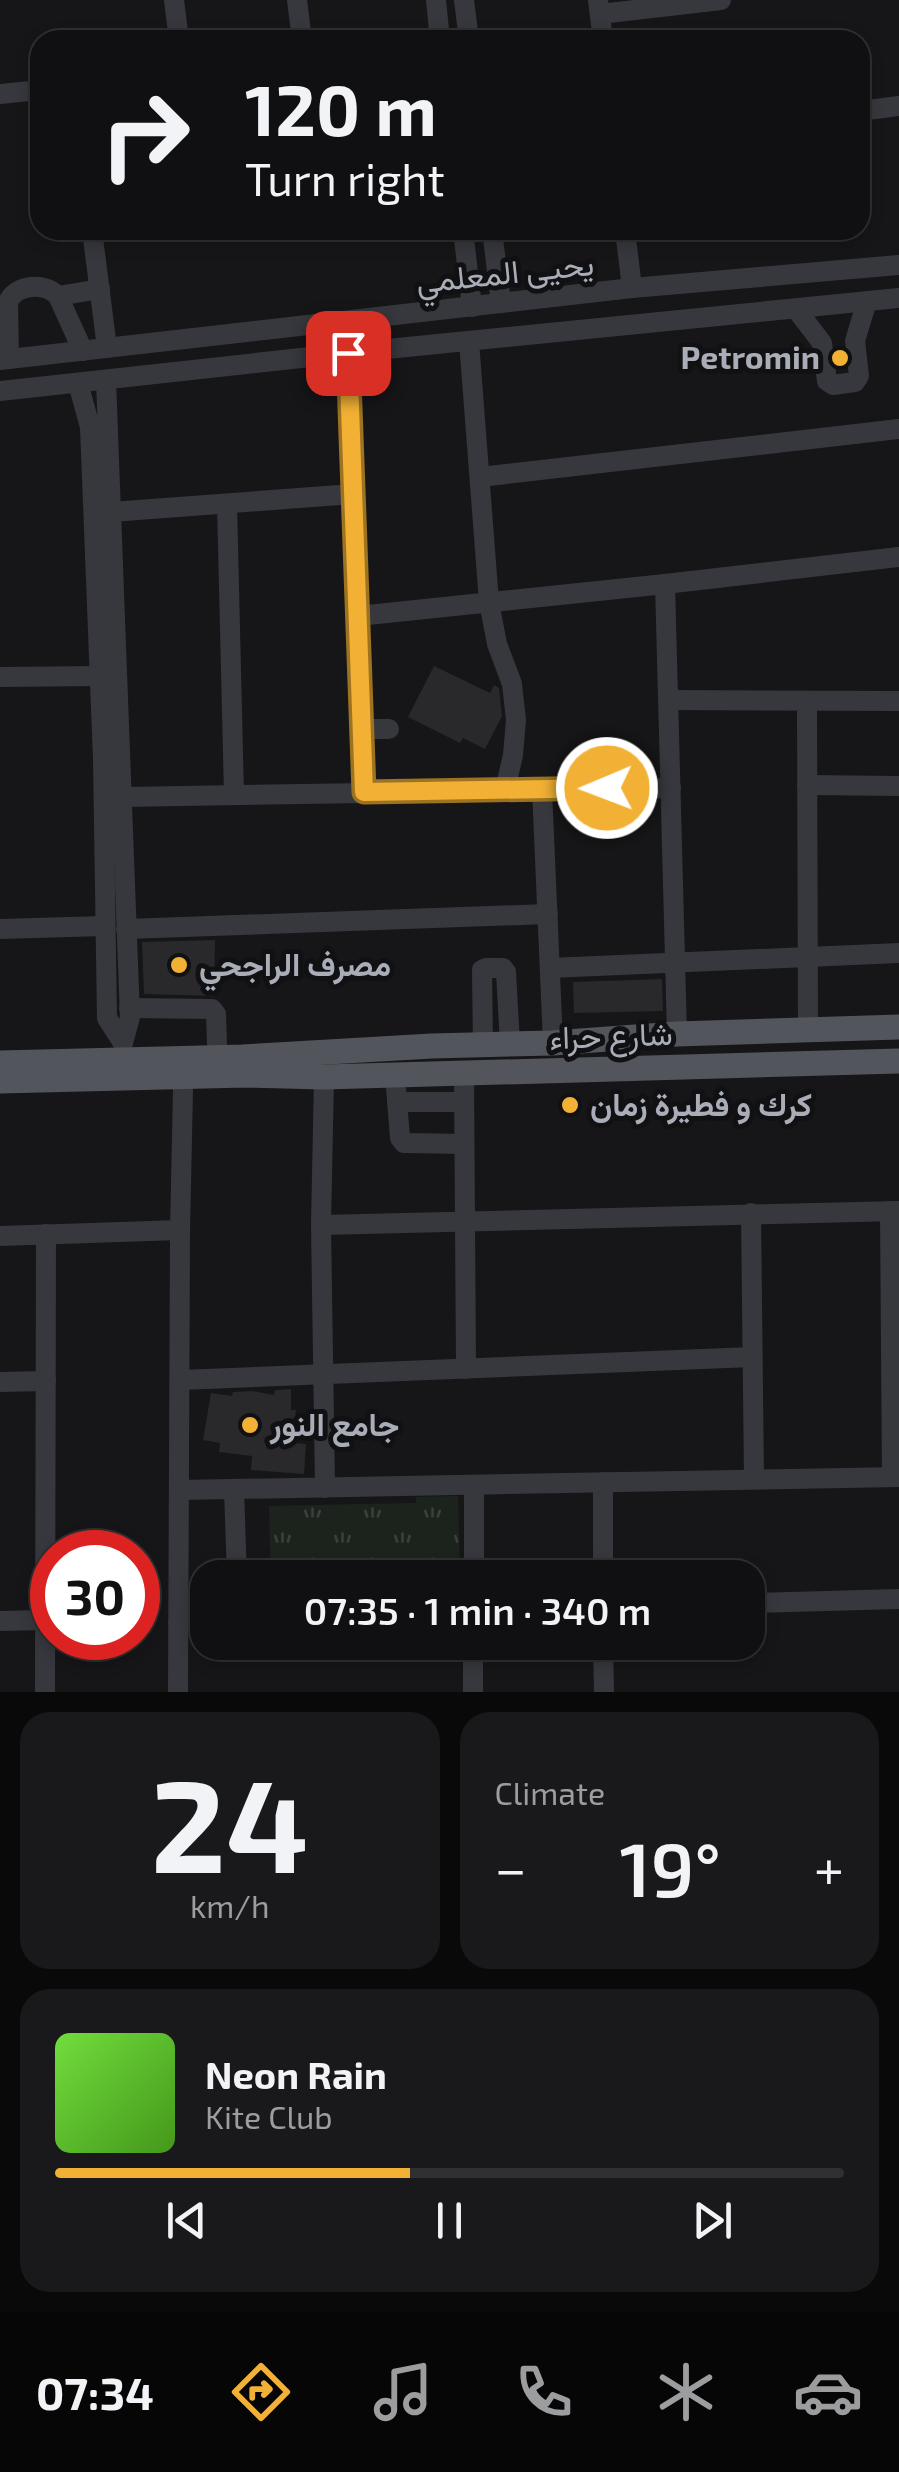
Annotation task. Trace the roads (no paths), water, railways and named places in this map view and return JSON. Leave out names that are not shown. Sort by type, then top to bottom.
[{"type":"main road","name":"شارع حراء","points":[[0,1048],[123,1044],[483,1045],[677,1034],[899,1028]]},
{"type":"main road","name":"شارع حراء","points":[[0,1081],[244,1066],[432,1046]]},
{"type":"main road","name":"شارع حراء","points":[[0,1095],[257,1086],[324,1077],[899,1061]]},
{"type":"main road","name":"شارع حراء","points":[[0,1063],[244,1066],[324,1077]]},
{"type":"street","points":[[174,0],[178,30]]},
{"type":"street","points":[[297,0],[301,30]]},
{"type":"street","points":[[436,0],[439,30]]},
{"type":"street","points":[[464,0],[467,30]]},
{"type":"street","points":[[599,7],[721,0]]},
{"type":"street","points":[[0,94],[30,91]]},
{"type":"street","points":[[870,110],[899,106]]},
{"type":"street","points":[[93,240],[107,348]]},
{"type":"street","points":[[464,240],[472,306]]},
{"type":"street","points":[[493,240],[502,303]]},
{"type":"street","points":[[627,240],[632,288]]},
{"type":"street","name":"يحيى المعلمي","points":[[4,360],[632,288],[899,265]]},
{"type":"street","points":[[4,360],[11,294],[44,286],[58,296],[83,351]]},
{"type":"street","points":[[58,296],[100,289]]},
{"type":"street","name":"يحيى المعلمي","points":[[0,391],[899,298]]},
{"type":"street","points":[[796,308],[822,343],[827,381],[855,382],[860,376],[855,341],[867,301]]},
{"type":"street","points":[[266,330],[272,361]]},
{"type":"street","points":[[470,341],[489,602],[496,644],[512,684],[516,720],[514,755],[505,790]]},
{"type":"street","points":[[822,343],[855,341]]},
{"type":"street","points":[[348,353],[364,792]]},
{"type":"street","points":[[106,380],[99,422],[101,676],[112,760],[122,797],[130,1008],[123,1044]]},
{"type":"street","points":[[78,382],[99,422],[111,512],[112,760],[104,926],[107,1018],[123,1044]]},
{"type":"street","points":[[480,477],[899,429]]},
{"type":"street","points":[[111,512],[353,494]]},
{"type":"street","points":[[227,504],[234,796]]},
{"type":"street","points":[[358,616],[899,557]]},
{"type":"street","points":[[665,584],[677,1034]]},
{"type":"street","points":[[0,676],[101,676]]},
{"type":"street","points":[[669,700],[899,701]]},
{"type":"street","points":[[808,702],[808,1031]]},
{"type":"street","points":[[362,729],[390,730]]},
{"type":"street","points":[[807,785],[899,786]]},
{"type":"street","points":[[122,797],[671,788]]},
{"type":"street","points":[[542,789],[553,1043]]},
{"type":"street","points":[[126,929],[548,914]]},
{"type":"street","points":[[0,929],[104,926]]},
{"type":"street","points":[[550,968],[899,953]]},
{"type":"street","points":[[483,1045],[482,970],[486,968],[503,968],[506,972],[510,1044]]},
{"type":"street","points":[[130,1008],[212,1009],[216,1014],[217,1044]]},
{"type":"street","points":[[482,1012],[508,1012]]},
{"type":"street","points":[[464,1073],[466,1369]]},
{"type":"street","points":[[396,1075],[400,1138],[404,1143],[464,1144]]},
{"type":"street","points":[[324,1077],[324,1488]]},
{"type":"street","points":[[178,1692],[183,1090]]},
{"type":"street","points":[[397,1102],[464,1102]]},
{"type":"street","points":[[179,1490],[896,1477],[895,1211],[321,1224]]},
{"type":"street","points":[[751,1213],[754,1480]]},
{"type":"street","points":[[0,1236],[180,1230]]},
{"type":"street","points":[[45,1530],[46,1234]]},
{"type":"street","points":[[180,1380],[752,1357]]},
{"type":"street","points":[[0,1382],[46,1381]]},
{"type":"street","points":[[603,1482],[603,1560]]},
{"type":"street","points":[[474,1485],[474,1560]]},
{"type":"street","points":[[234,1489],[236,1560]]},
{"type":"street","points":[[765,1603],[899,1599]]},
{"type":"street","points":[[0,1621],[30,1620]]},
{"type":"street","points":[[178,1622],[190,1622]]},
{"type":"street","points":[[45,1660],[45,1692]]},
{"type":"street","points":[[473,1660],[473,1692]]},
{"type":"street","points":[[603,1660],[604,1692]]},
{"type":"place","name":"Petromin","points":[[840,358]]},
{"type":"place","name":"مصرف الراجحي","points":[[179,965]]},
{"type":"place","name":"كرك و فطيرة زمان","points":[[570,1105]]},
{"type":"place","name":"جامع النور","points":[[250,1425]]}]
